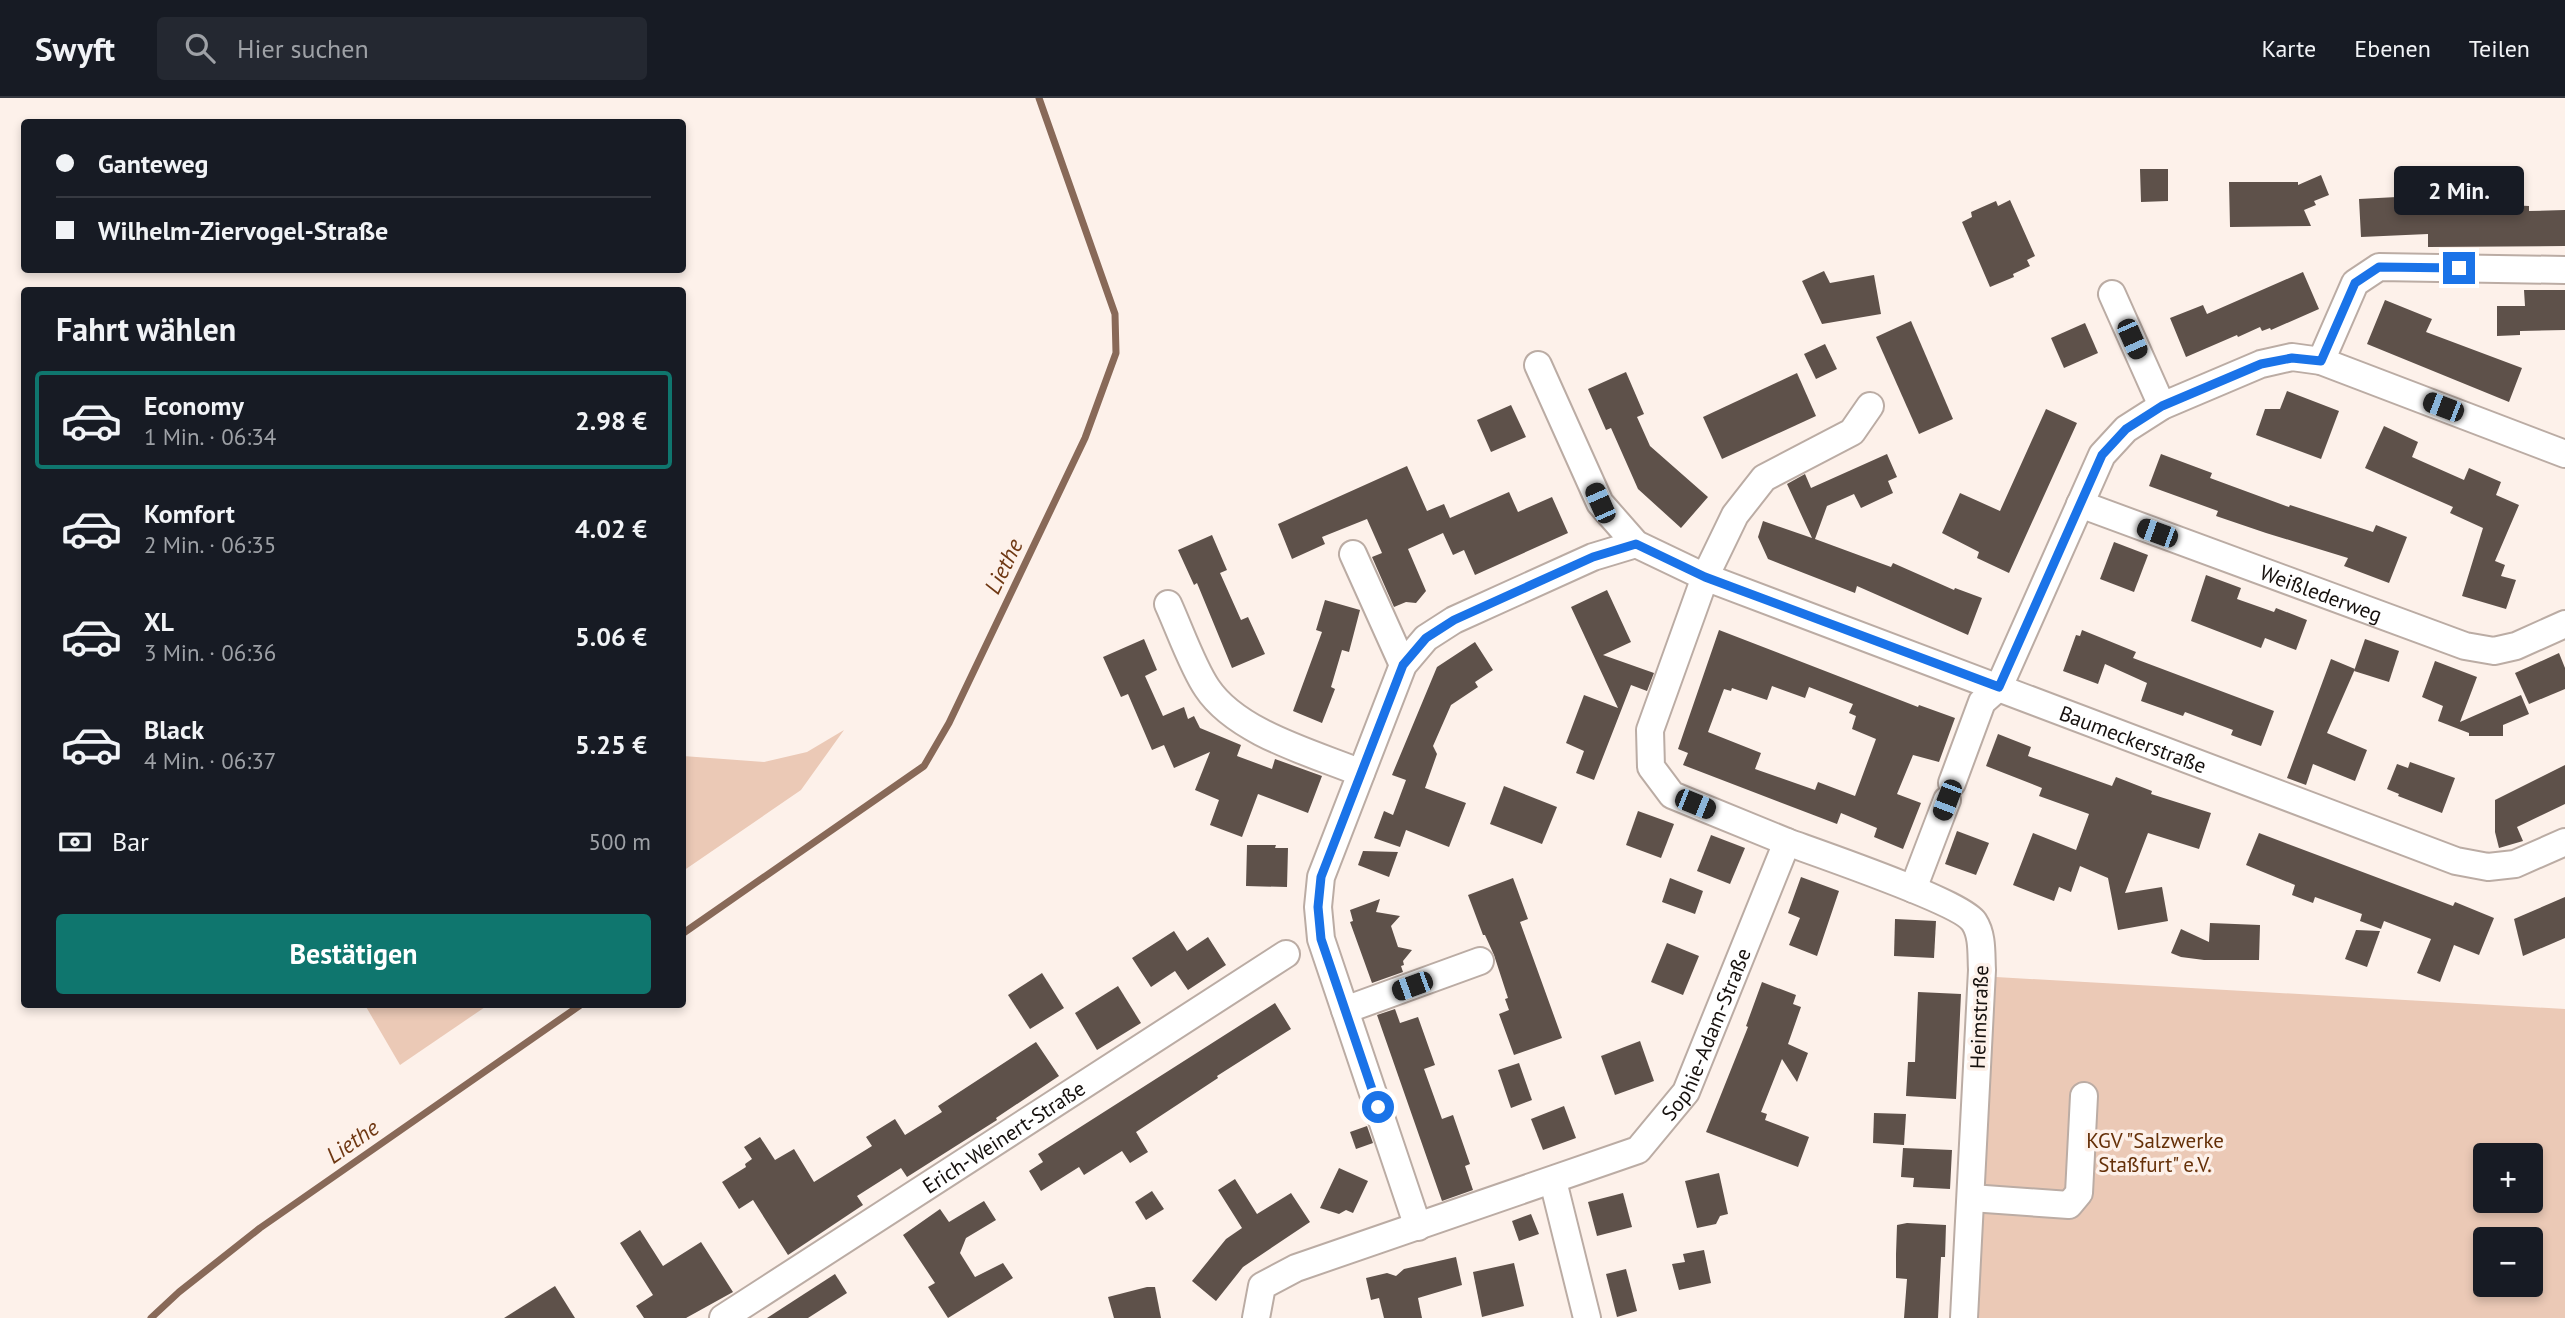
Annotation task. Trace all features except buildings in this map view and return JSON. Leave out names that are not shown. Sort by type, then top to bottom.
[{"type":"street","points":[[2321,361],[2355,283],[2379,267],[2565,270]]},
{"type":"street","points":[[2112,294],[2162,406]]},
{"type":"street","points":[[1913,890],[1982,702],[1999,687],[2102,455],[2126,429],[2162,406],[2261,364],[2292,358],[2321,361],[2565,454]]},
{"type":"street","name":"Baumeckerstraße","points":[[1538,365],[1600,503],[1636,544],[1705,577],[2456,861],[2488,867],[2515,864],[2565,842]]},
{"type":"street","points":[[1787,842],[1672,795],[1651,767],[1650,730],[1705,577],[1735,515],[1764,478],[1852,432],[1870,406]]},
{"type":"street","name":"Weißlederweg","points":[[2080,504],[2465,646],[2494,651],[2516,646],[2565,624]]},
{"type":"street","points":[[1418,1227],[1321,939],[1318,907],[1321,877],[1403,665],[1426,638],[1454,620],[1593,557],[1636,544]]},
{"type":"street","points":[[1353,554],[1403,665]]},
{"type":"street","points":[[1168,604],[1206,687],[1228,713],[1255,729],[1361,773]]},
{"type":"street","name":"Heimstraße","points":[[1787,842],[1913,890],[1973,920],[1980,934],[1982,970],[1964,1318]]},
{"type":"street","name":"Sophie-Adam-Straße","points":[[1256,1318],[1262,1286],[1296,1268],[1638,1150],[1686,1092],[1787,842]]},
{"type":"street","name":"Erich-Weinert-Straße","points":[[723,1318],[755,1310],[1286,954]]},
{"type":"street","points":[[1345,1010],[1480,961]]},
{"type":"street","points":[[1971,1198],[2069,1205],[2079,1193],[2084,1096]]},
{"type":"street","points":[[1553,1181],[1587,1318]]},
{"type":"green space","points":[[844,730],[801,790],[686,869],[686,756],[764,762],[807,752]]},
{"type":"green space","name":"KGV \"Salzwerke Staßfurt\" e.V.","points":[[1996,977],[2565,1009],[2565,1318],[1976,1318]]},
{"type":"green space","points":[[367,1008],[484,1008],[400,1065]]},
{"type":"waterway","name":"Liethe","points":[[686,931],[924,766],[949,723],[1085,438],[1116,353],[1115,314],[1039,98]]},
{"type":"waterway","name":"Liethe","points":[[151,1318],[179,1292],[260,1228],[576,1008]]},
{"type":"route","points":[[1378,1107],[1321,939],[1318,907],[1321,877],[1403,665],[1426,638],[1454,620],[1593,557],[1636,544],[1705,577],[1999,687],[2102,455],[2126,429],[2162,406],[2261,364],[2292,358],[2321,361],[2355,283],[2379,267],[2459,268]]}]
